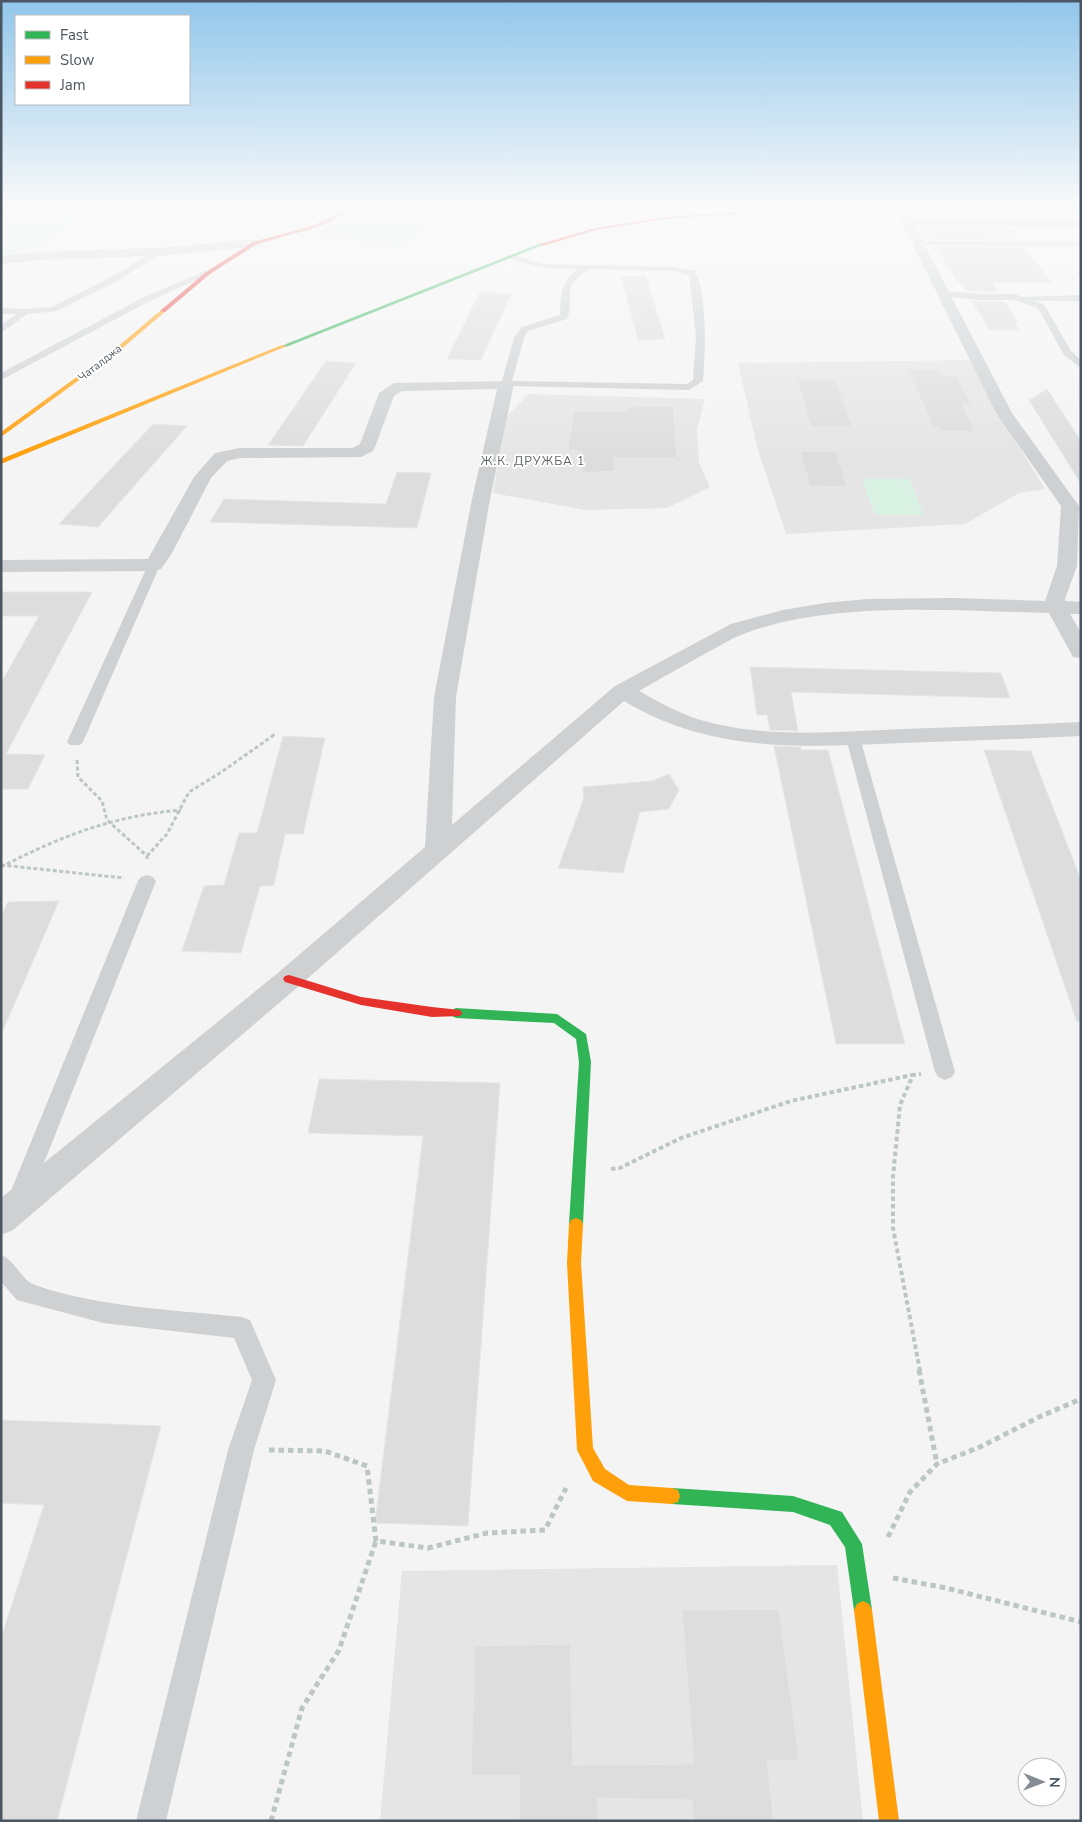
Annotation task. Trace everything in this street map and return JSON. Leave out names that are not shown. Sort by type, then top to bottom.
[{"type":"street","name":"Чаталджа","points":[[1,435],[117,350],[187,291]]},
{"type":"street","points":[[1,451],[395,291]]},
{"type":"street","points":[[1,462],[423,291]]},
{"type":"street","points":[[943,291],[1004,413],[1076,506],[1067,566],[1055,599],[1056,608],[1081,652]]},
{"type":"street","points":[[1,566],[154,565],[164,552],[206,472],[222,456],[240,453],[355,453],[366,447],[387,393],[399,386],[506,384],[481,499],[446,697],[438,850]]},
{"type":"street","points":[[8,1213],[289,979],[623,691],[657,670],[741,627],[787,615],[833,607],[936,605],[1081,608]]},
{"type":"street","points":[[623,691],[641,704],[673,719],[704,729],[763,739],[854,738],[1081,730]]},
{"type":"street","points":[[289,979],[361,1001],[432,1012],[557,1019],[582,1037],[584,1062],[574,1262],[585,1450],[598,1475],[627,1493],[793,1504],[836,1518],[853,1544],[858,1571],[889,1821]]},
{"type":"lane","points":[[1,312],[54,309],[90,291]]},
{"type":"lane","points":[[1,377],[147,299],[166,291]]},
{"type":"lane","points":[[566,291],[564,317],[525,329],[519,338],[506,384],[689,387],[698,381],[701,336],[696,291]]},
{"type":"lane","points":[[945,294],[979,297],[1081,298]]},
{"type":"lane","points":[[1015,297],[1041,306],[1067,352],[1081,365]]},
{"type":"lane","points":[[1,330],[25,312]]},
{"type":"lane","points":[[75,742],[154,565]]},
{"type":"lane","points":[[854,738],[945,1072]]},
{"type":"lane","points":[[8,1213],[147,881]]},
{"type":"lane","points":[[1,1264],[25,1294],[103,1312],[242,1328],[264,1380],[241,1450],[151,1821]]},
{"type":"path","points":[[2,866],[147,881],[147,856],[166,834],[181,810],[189,792],[220,773],[276,733]]},
{"type":"path","points":[[75,742],[78,777],[102,801],[107,820],[147,856]]},
{"type":"path","points":[[2,866],[63,836],[107,820],[181,810]]},
{"type":"path","points":[[578,1176],[620,1168],[680,1138],[791,1102],[913,1075],[945,1072]]},
{"type":"path","points":[[913,1075],[900,1105],[893,1178],[893,1228],[937,1464]]},
{"type":"path","points":[[887,1539],[910,1492],[937,1464],[980,1447],[1039,1417],[1081,1399]]},
{"type":"path","points":[[241,1450],[325,1452],[367,1466],[376,1542],[339,1650],[302,1708],[271,1821]]},
{"type":"path","points":[[376,1542],[428,1548],[487,1533],[545,1530],[585,1450]]},
{"type":"path","points":[[858,1571],[946,1588],[1081,1622]]},
{"type":"shaded area","points":[[970,360],[1002,419],[1045,489],[1019,493],[965,524],[786,534],[757,447],[738,363]]},
{"type":"shaded area","points":[[529,394],[705,399],[697,430],[699,463],[710,487],[667,508],[585,510],[493,493],[507,416]]},
{"type":"shaded area","points":[[837,1565],[863,1821],[380,1821],[402,1571]]},
{"type":"green space","points":[[862,479],[909,479],[924,515],[875,515]]},
{"type":"building","points":[[625,291],[651,291],[665,339],[638,340]]},
{"type":"building","points":[[480,292],[511,294],[481,360],[447,359]]},
{"type":"building","points":[[972,301],[1005,302],[1018,322],[1014,322],[1019,330],[990,330]]},
{"type":"building","points":[[326,361],[356,363],[303,446],[268,445]]},
{"type":"building","points":[[907,369],[938,370],[940,375],[956,375],[972,405],[962,405],[975,432],[941,431],[939,428],[934,428]]},
{"type":"building","points":[[797,379],[835,379],[852,427],[811,427]]},
{"type":"building","points":[[1047,389],[1081,441],[1081,484],[1029,400]]},
{"type":"building","points":[[673,406],[677,458],[614,458],[615,471],[582,473],[581,451],[568,450],[574,411],[627,411],[626,407]]},
{"type":"building","points":[[153,424],[187,426],[98,527],[59,524]]},
{"type":"building","points":[[800,451],[836,451],[847,487],[810,486]]},
{"type":"building","points":[[397,472],[431,473],[417,528],[210,522],[224,499],[386,504]]},
{"type":"building","points":[[1,592],[92,592],[6,754],[45,755],[28,789],[1,789],[1,683],[39,616],[1,616]]},
{"type":"building","points":[[750,667],[1001,673],[1010,698],[791,692],[798,731],[770,730],[767,715],[757,715]]},
{"type":"building","points":[[283,736],[325,738],[303,834],[285,834],[274,885],[260,886],[241,953],[182,951],[204,886],[224,885],[239,833],[257,833]]},
{"type":"building","points":[[774,746],[801,747],[801,750],[828,750],[905,1044],[836,1044]]},
{"type":"building","points":[[984,750],[1031,751],[1081,880],[1081,1021],[1077,1022]]},
{"type":"building","points":[[669,774],[679,790],[669,809],[640,812],[623,873],[558,868],[584,798],[583,787],[652,781]]},
{"type":"building","points":[[59,901],[1,1035],[1,916],[8,902]]},
{"type":"building","points":[[319,1079],[500,1083],[468,1526],[375,1523],[423,1136],[308,1133]]},
{"type":"building","points":[[1,1420],[161,1426],[57,1821],[1,1821],[1,1638],[44,1505],[1,1503]]},
{"type":"building","points":[[779,1609],[799,1760],[767,1761],[774,1821],[693,1821],[692,1800],[597,1798],[598,1821],[519,1821],[519,1775],[471,1776],[475,1646],[570,1644],[573,1765],[694,1764],[682,1610]]},
{"type":"traffic: fast","points":[[284,346],[424,291]]},
{"type":"traffic: fast","points":[[456,1013],[557,1019],[582,1037],[585,1062],[576,1224]]},
{"type":"traffic: fast","points":[[672,1496],[793,1504],[836,1518],[853,1544],[863,1610]]},
{"type":"traffic: slow","points":[[1,435],[117,350],[163,311]]},
{"type":"traffic: slow","points":[[1,462],[284,346]]},
{"type":"traffic: slow","points":[[576,1224],[574,1263],[585,1450],[599,1475],[627,1493],[672,1496]]},
{"type":"traffic: slow","points":[[863,1610],[889,1821]]},
{"type":"traffic: jam","points":[[163,311],[187,291]]},
{"type":"traffic: jam","points":[[289,979],[361,1001],[432,1012],[456,1013]]},
{"type":"district","name":"Ж.К. ДРУЖБА 1","points":[[533,461]]}]
